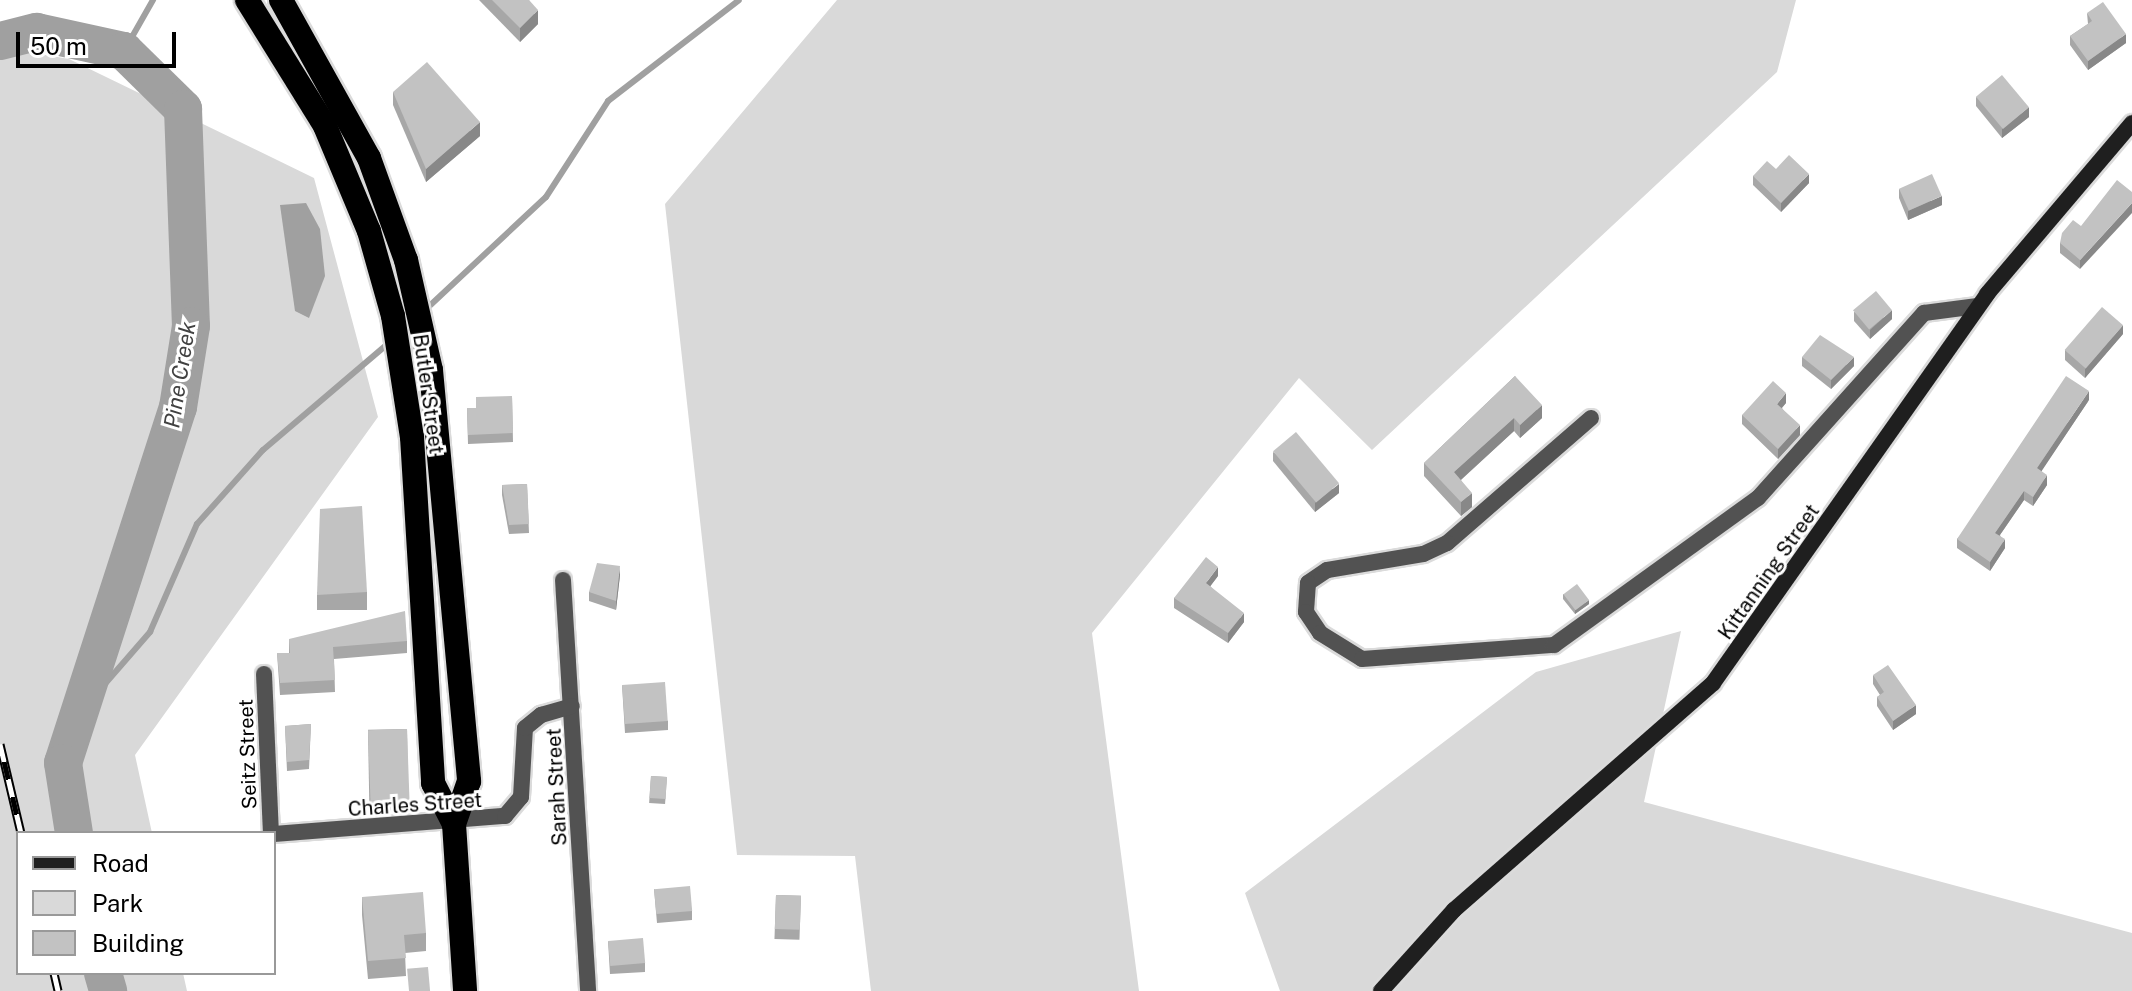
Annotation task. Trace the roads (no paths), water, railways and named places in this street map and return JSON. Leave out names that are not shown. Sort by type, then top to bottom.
[{"type":"highway","name":"Butler Street","points":[[247,0],[325,126],[384,280],[407,393],[433,783],[454,824]]},
{"type":"highway","name":"Butler Street","points":[[281,0],[349,115],[406,260],[431,370],[469,781],[454,824],[465,991]]},
{"type":"street","name":"Kittanning Street","points":[[1381,991],[1454,910],[1713,683],[1978,306],[2132,123]]},
{"type":"street","points":[[1591,418],[1447,543],[1423,554],[1327,570],[1308,583],[1306,612],[1320,633],[1362,659],[1554,645],[1758,498],[1924,313],[1978,306]]},
{"type":"street","name":"Sarah Street","points":[[563,580],[588,991]]},
{"type":"street","name":"Seitz Street","points":[[264,674],[272,831]]},
{"type":"street","name":"Charles Street","points":[[276,834],[454,824],[512,812],[521,797],[525,728],[541,715],[572,706]]},
{"type":"waterway","points":[[124,51],[153,0]]},
{"type":"waterway","points":[[423,312],[546,197],[608,101],[739,0]]},
{"type":"waterway","name":"Pine Creek","points":[[0,41],[37,32],[124,51],[183,109],[191,326],[178,407],[63,763],[74,831]]},
{"type":"waterway","points":[[84,708],[150,632],[197,524],[263,450],[391,341]]},
{"type":"waterway","name":"Pine Creek","points":[[104,975],[108,991]]},
{"type":"railway","points":[[0,744],[21,831]]},
{"type":"railway","points":[[54,975],[58,991]]}]
